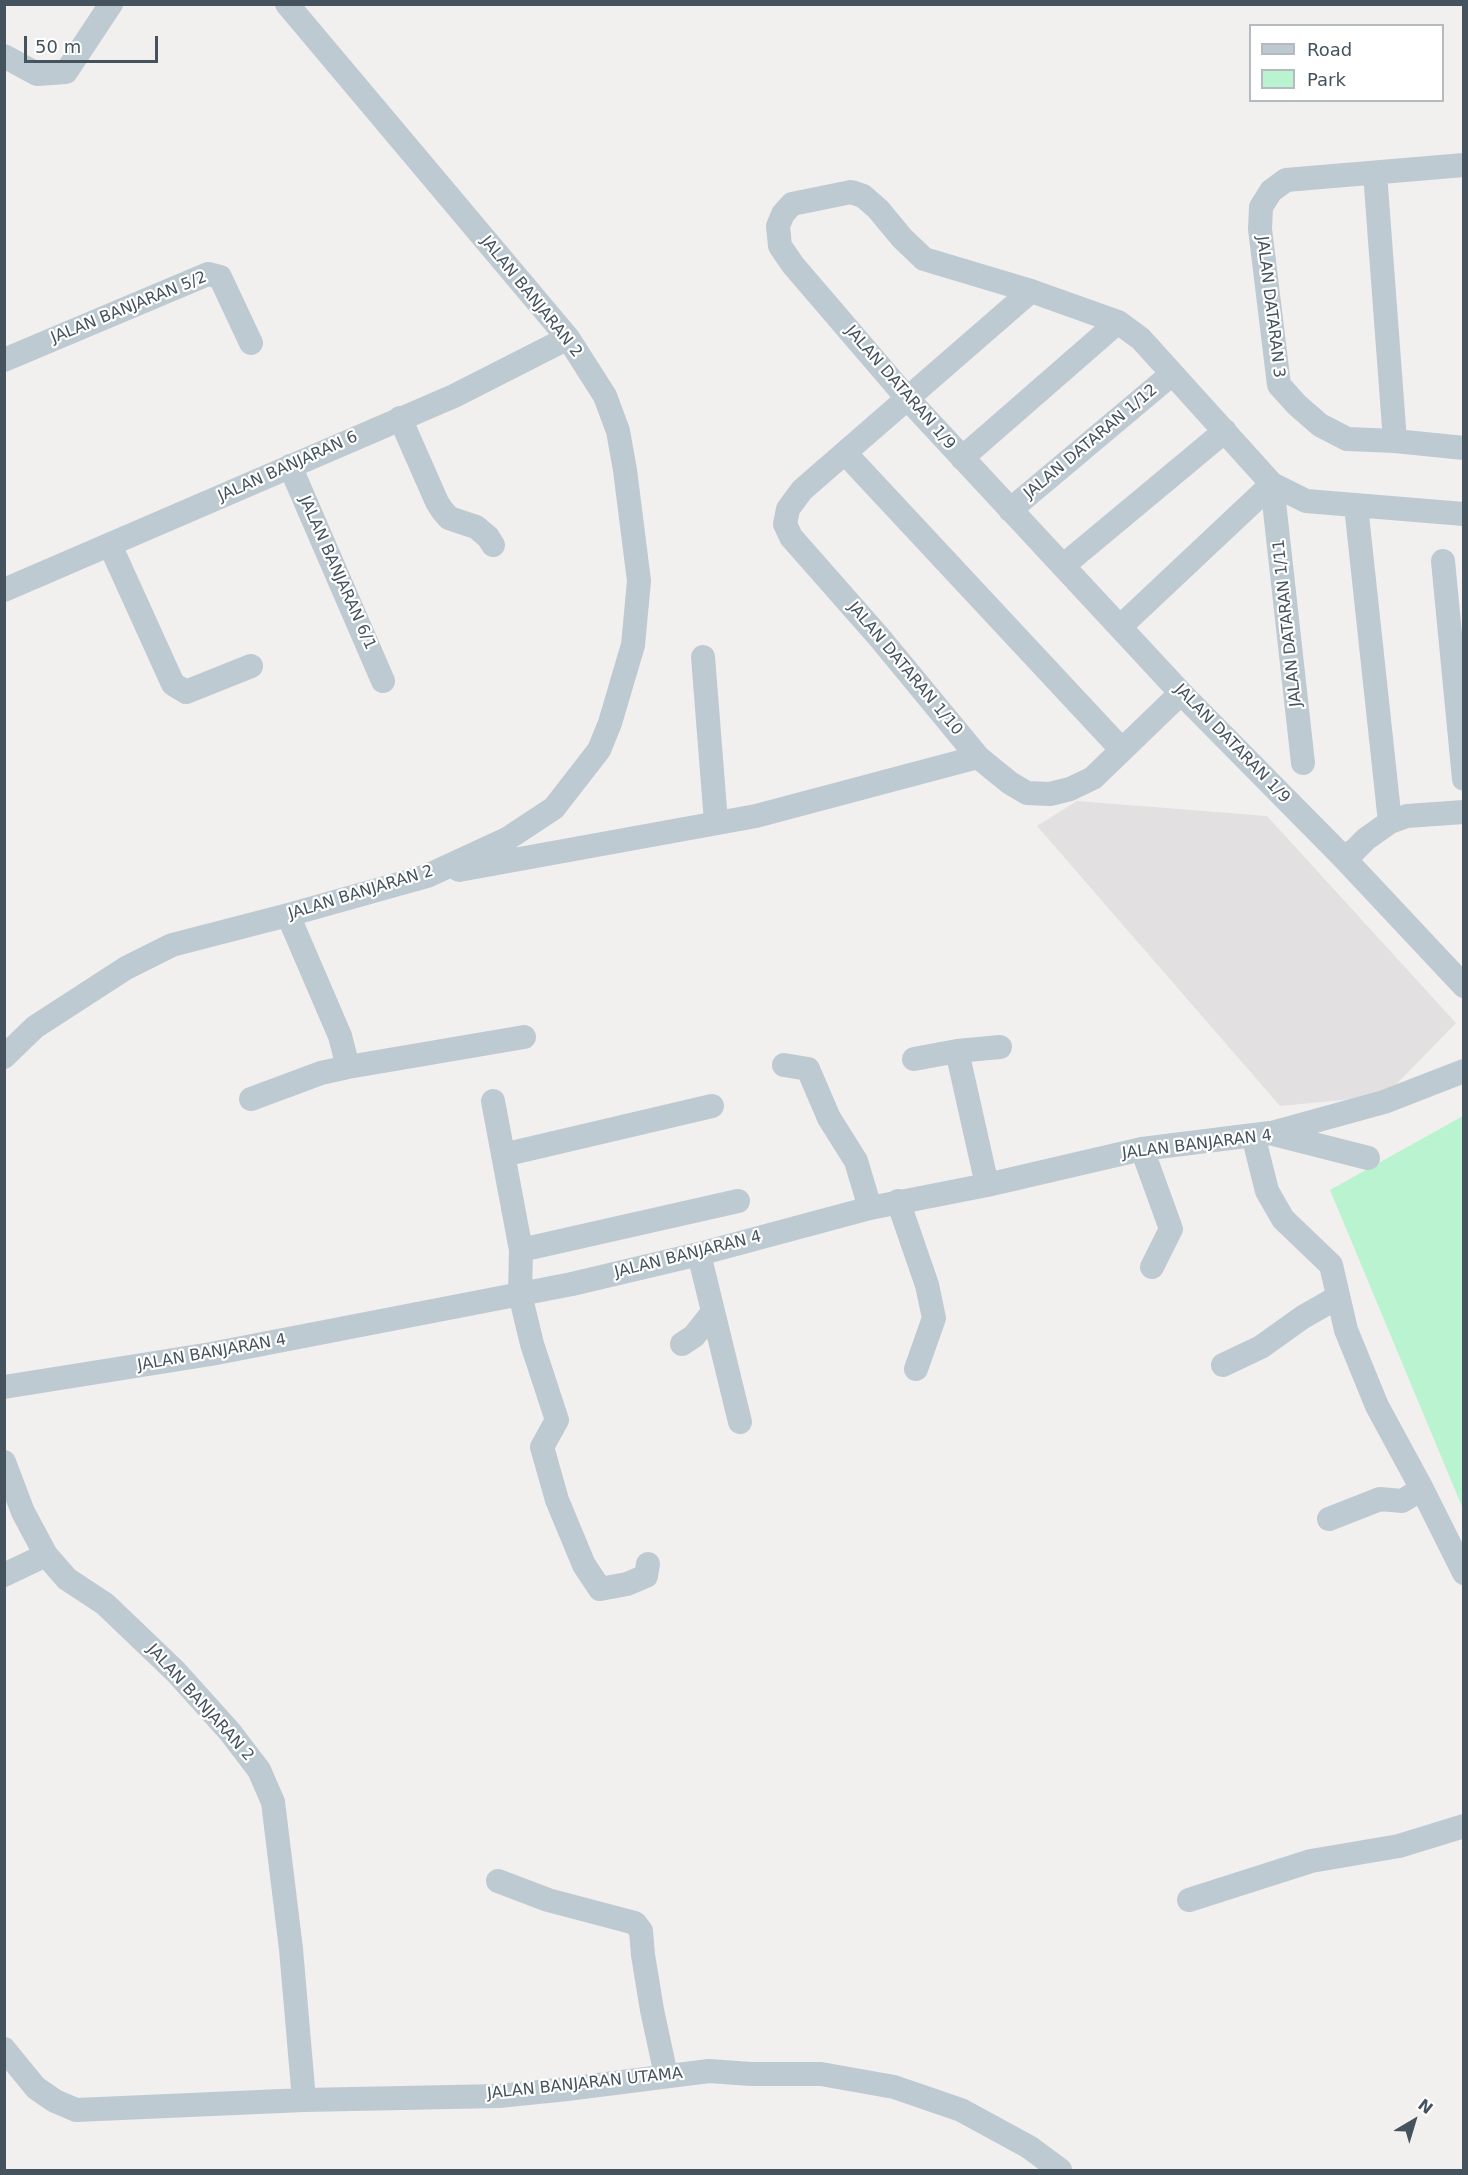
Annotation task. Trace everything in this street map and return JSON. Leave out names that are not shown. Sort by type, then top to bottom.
[{"type":"street","points":[[4,56],[37,74],[66,72],[111,4]]},
{"type":"street","name":"JALAN BANJARAN 2","points":[[4,1057],[35,1026],[126,968],[172,945],[427,876],[507,838],[554,808],[599,750],[610,723],[633,645],[639,581],[618,431],[605,396],[567,338],[287,4]]},
{"type":"street","points":[[1395,441],[1375,173],[1464,165]]},
{"type":"street","name":"JALAN DATARAN 3","points":[[1375,173],[1286,180],[1271,191],[1261,207],[1260,230],[1279,385],[1297,405],[1320,424],[1347,439],[1464,448]]},
{"type":"street","name":"JALAN DATARAN 1/9","points":[[1272,483],[1141,339],[1118,322],[1030,291],[924,259],[902,238],[878,209],[863,196],[851,192],[792,204],[783,214],[778,226],[780,246],[793,265],[907,398],[1181,693],[1342,856],[1464,986]]},
{"type":"street","name":"JALAN BANJARAN 5/2","points":[[4,360],[208,274],[220,277],[251,343]]},
{"type":"street","name":"JALAN DATARAN 1/10","points":[[1030,291],[802,490],[788,509],[785,524],[791,537],[879,637],[978,757],[1010,783],[1028,793],[1050,794],[1070,789],[1093,778],[1181,693]]},
{"type":"street","points":[[962,458],[1118,322]]},
{"type":"street","name":"JALAN BANJARAN 6","points":[[4,590],[454,396],[567,338]]},
{"type":"street","name":"JALAN DATARAN 1/12","points":[[1010,510],[1172,374]]},
{"type":"street","points":[[400,418],[442,510],[449,518],[476,527],[493,544]]},
{"type":"street","points":[[1064,565],[1225,431]]},
{"type":"street","points":[[845,453],[1122,750]]},
{"type":"street","name":"JALAN BANJARAN 6/1","points":[[290,466],[383,681]]},
{"type":"street","points":[[1121,626],[1272,483],[1306,501],[1464,514]]},
{"type":"street","name":"JALAN DATARAN 1/11","points":[[1272,483],[1303,763]]},
{"type":"street","points":[[1356,506],[1389,822]]},
{"type":"street","points":[[110,545],[173,684],[186,692],[251,666]]},
{"type":"street","points":[[1443,561],[1464,779]]},
{"type":"street","points":[[703,657],[716,822]]},
{"type":"street","points":[[427,876],[565,849],[657,835],[756,816],[978,757]]},
{"type":"street","points":[[1342,856],[1354,851],[1389,822],[1407,816],[1464,812]]},
{"type":"street","points":[[288,915],[340,1036],[348,1067]]},
{"type":"street","points":[[251,1099],[321,1072],[524,1037]]},
{"type":"street","points":[[915,1059],[957,1051],[1000,1047]]},
{"type":"street","points":[[957,1051],[987,1185]]},
{"type":"street","points":[[784,1065],[808,1070],[829,1118],[856,1161],[870,1208]]},
{"type":"street","points":[[1464,1071],[1384,1101],[1261,1134],[1267,1191],[1283,1219],[1330,1265],[1346,1330],[1377,1406],[1464,1573]]},
{"type":"street","points":[[493,1101],[521,1250],[520,1294],[532,1344],[556,1420],[542,1447],[557,1500],[584,1565],[600,1589],[627,1584],[646,1576],[648,1564]]},
{"type":"street","points":[[503,1155],[712,1106]]},
{"type":"street","name":"JALAN BANJARAN 4","points":[[4,1387],[211,1354],[572,1284],[699,1254],[870,1208],[987,1185],[1142,1149],[1261,1134],[1368,1158]]},
{"type":"street","points":[[1142,1149],[1171,1229],[1152,1268]]},
{"type":"street","points":[[521,1250],[738,1201]]},
{"type":"street","points":[[898,1202],[927,1285],[934,1318],[916,1369]]},
{"type":"street","points":[[699,1254],[740,1422]]},
{"type":"street","points":[[1223,1365],[1260,1347],[1303,1317],[1338,1297]]},
{"type":"street","points":[[682,1344],[694,1336],[713,1312]]},
{"type":"street","name":"JALAN BANJARAN 2","points":[[4,1462],[23,1512],[46,1555],[67,1579],[105,1604],[176,1671],[230,1732],[259,1770],[273,1802],[291,1949],[304,2100]]},
{"type":"street","points":[[1329,1519],[1380,1499],[1402,1501],[1422,1489]]},
{"type":"street","points":[[4,1575],[46,1555]]},
{"type":"street","points":[[1189,1900],[1311,1860],[1399,1846],[1464,1827]]},
{"type":"street","points":[[498,1881],[548,1900],[634,1923],[641,1931],[646,1977],[666,2075]]},
{"type":"street","name":"JALAN BANJARAN UTAMA","points":[[4,2049],[36,2088],[55,2101],[76,2110],[304,2100],[499,2096],[709,2071],[751,2074],[821,2074],[894,2087],[961,2110],[1029,2147],[1060,2170]]},
{"type":"shaded area","points":[[1077,801],[1267,816],[1456,1023],[1385,1096],[1280,1106],[1037,826]]},
{"type":"green space","points":[[1463,1116],[1463,1509],[1330,1190]]}]
